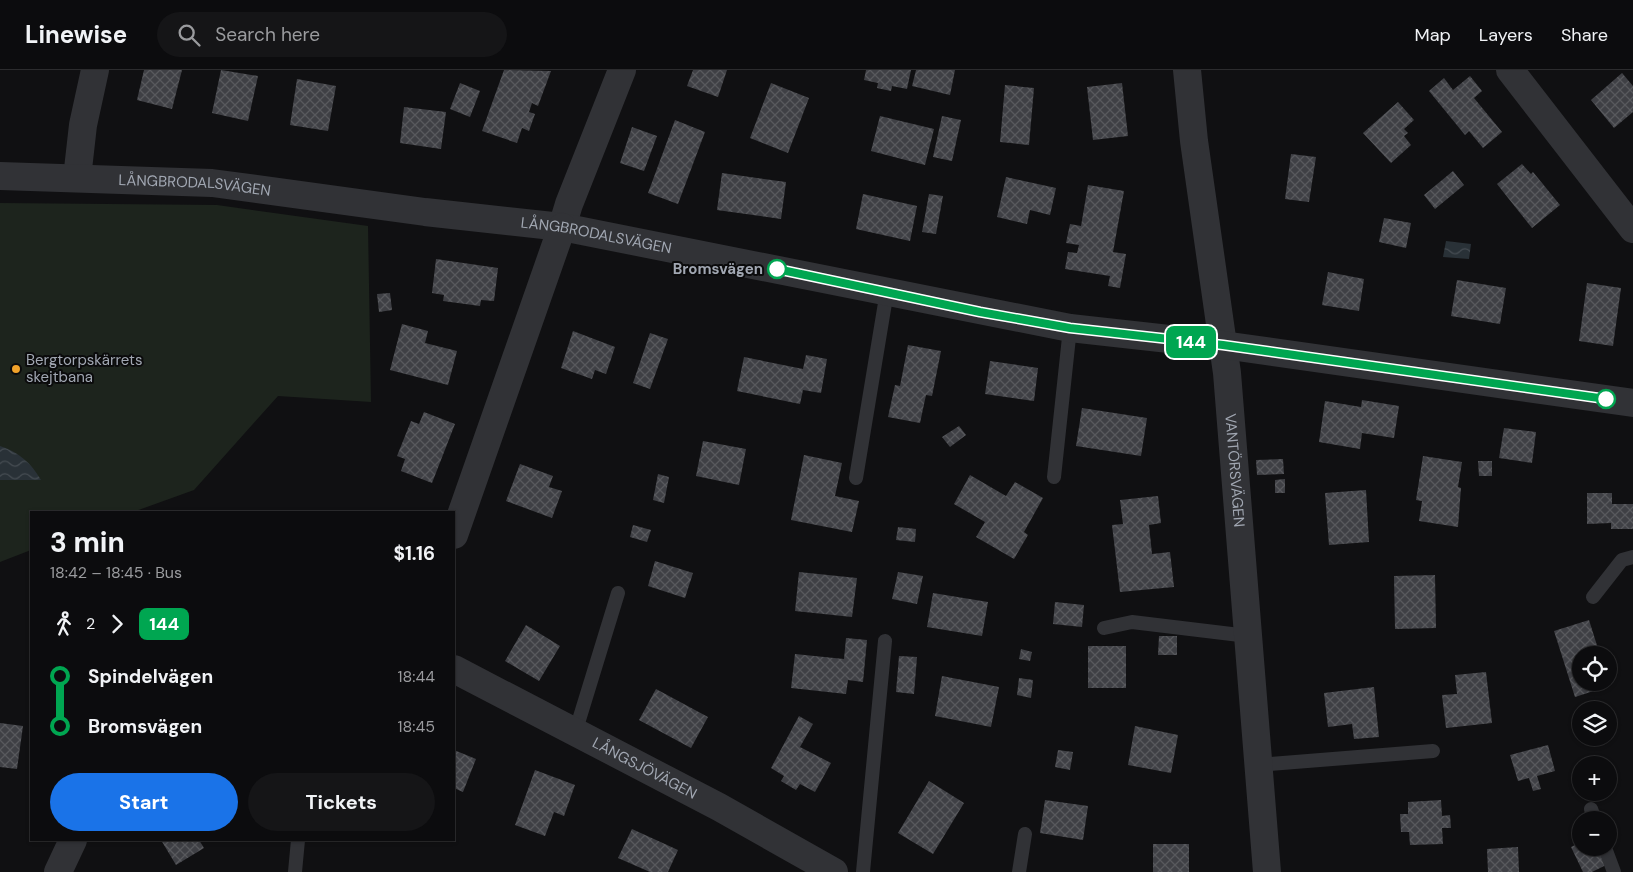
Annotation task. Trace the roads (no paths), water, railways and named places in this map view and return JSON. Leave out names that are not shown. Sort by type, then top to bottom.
[{"type":"street","points":[[77,178],[83,125],[95,70]]},
{"type":"street","points":[[455,532],[569,204],[622,70]]},
{"type":"street","name":"VANTÖRSVÄGEN","points":[[1187,70],[1194,141],[1227,373],[1267,872]]},
{"type":"street","points":[[1510,70],[1633,229]]},
{"type":"street","name":"LÅNGBRODALSVÄGEN","points":[[0,176],[212,183],[425,212],[562,227],[887,291],[980,312],[1070,328],[1223,345],[1633,403]]},
{"type":"street","name":"LÅNGSJÖVÄGEN","points":[[455,670],[719,806],[834,872]]},
{"type":"street","points":[[58,872],[72,841]]},
{"type":"lane","points":[[856,478],[887,291]]},
{"type":"lane","points":[[1054,477],[1070,328]]},
{"type":"lane","points":[[1593,598],[1622,560],[1633,557]]},
{"type":"lane","points":[[575,733],[618,593]]},
{"type":"lane","points":[[1104,628],[1132,622],[1248,636]]},
{"type":"lane","points":[[863,872],[885,641]]},
{"type":"lane","points":[[1258,765],[1433,751]]},
{"type":"lane","points":[[1019,872],[1025,834]]},
{"type":"lane","points":[[295,872],[298,841]]},
{"type":"lane","points":[[1608,856],[1614,872]]},
{"type":"water","points":[[1446,241],[1471,244],[1469,259],[1443,257]]},
{"type":"water","points":[[0,446],[13,451],[24,459],[41,480],[0,480]]},
{"type":"place","name":"Bromsvägen","points":[[777,269]]},
{"type":"place","name":"Bergtorpskärrets skejtbana","points":[[16,369]]}]
